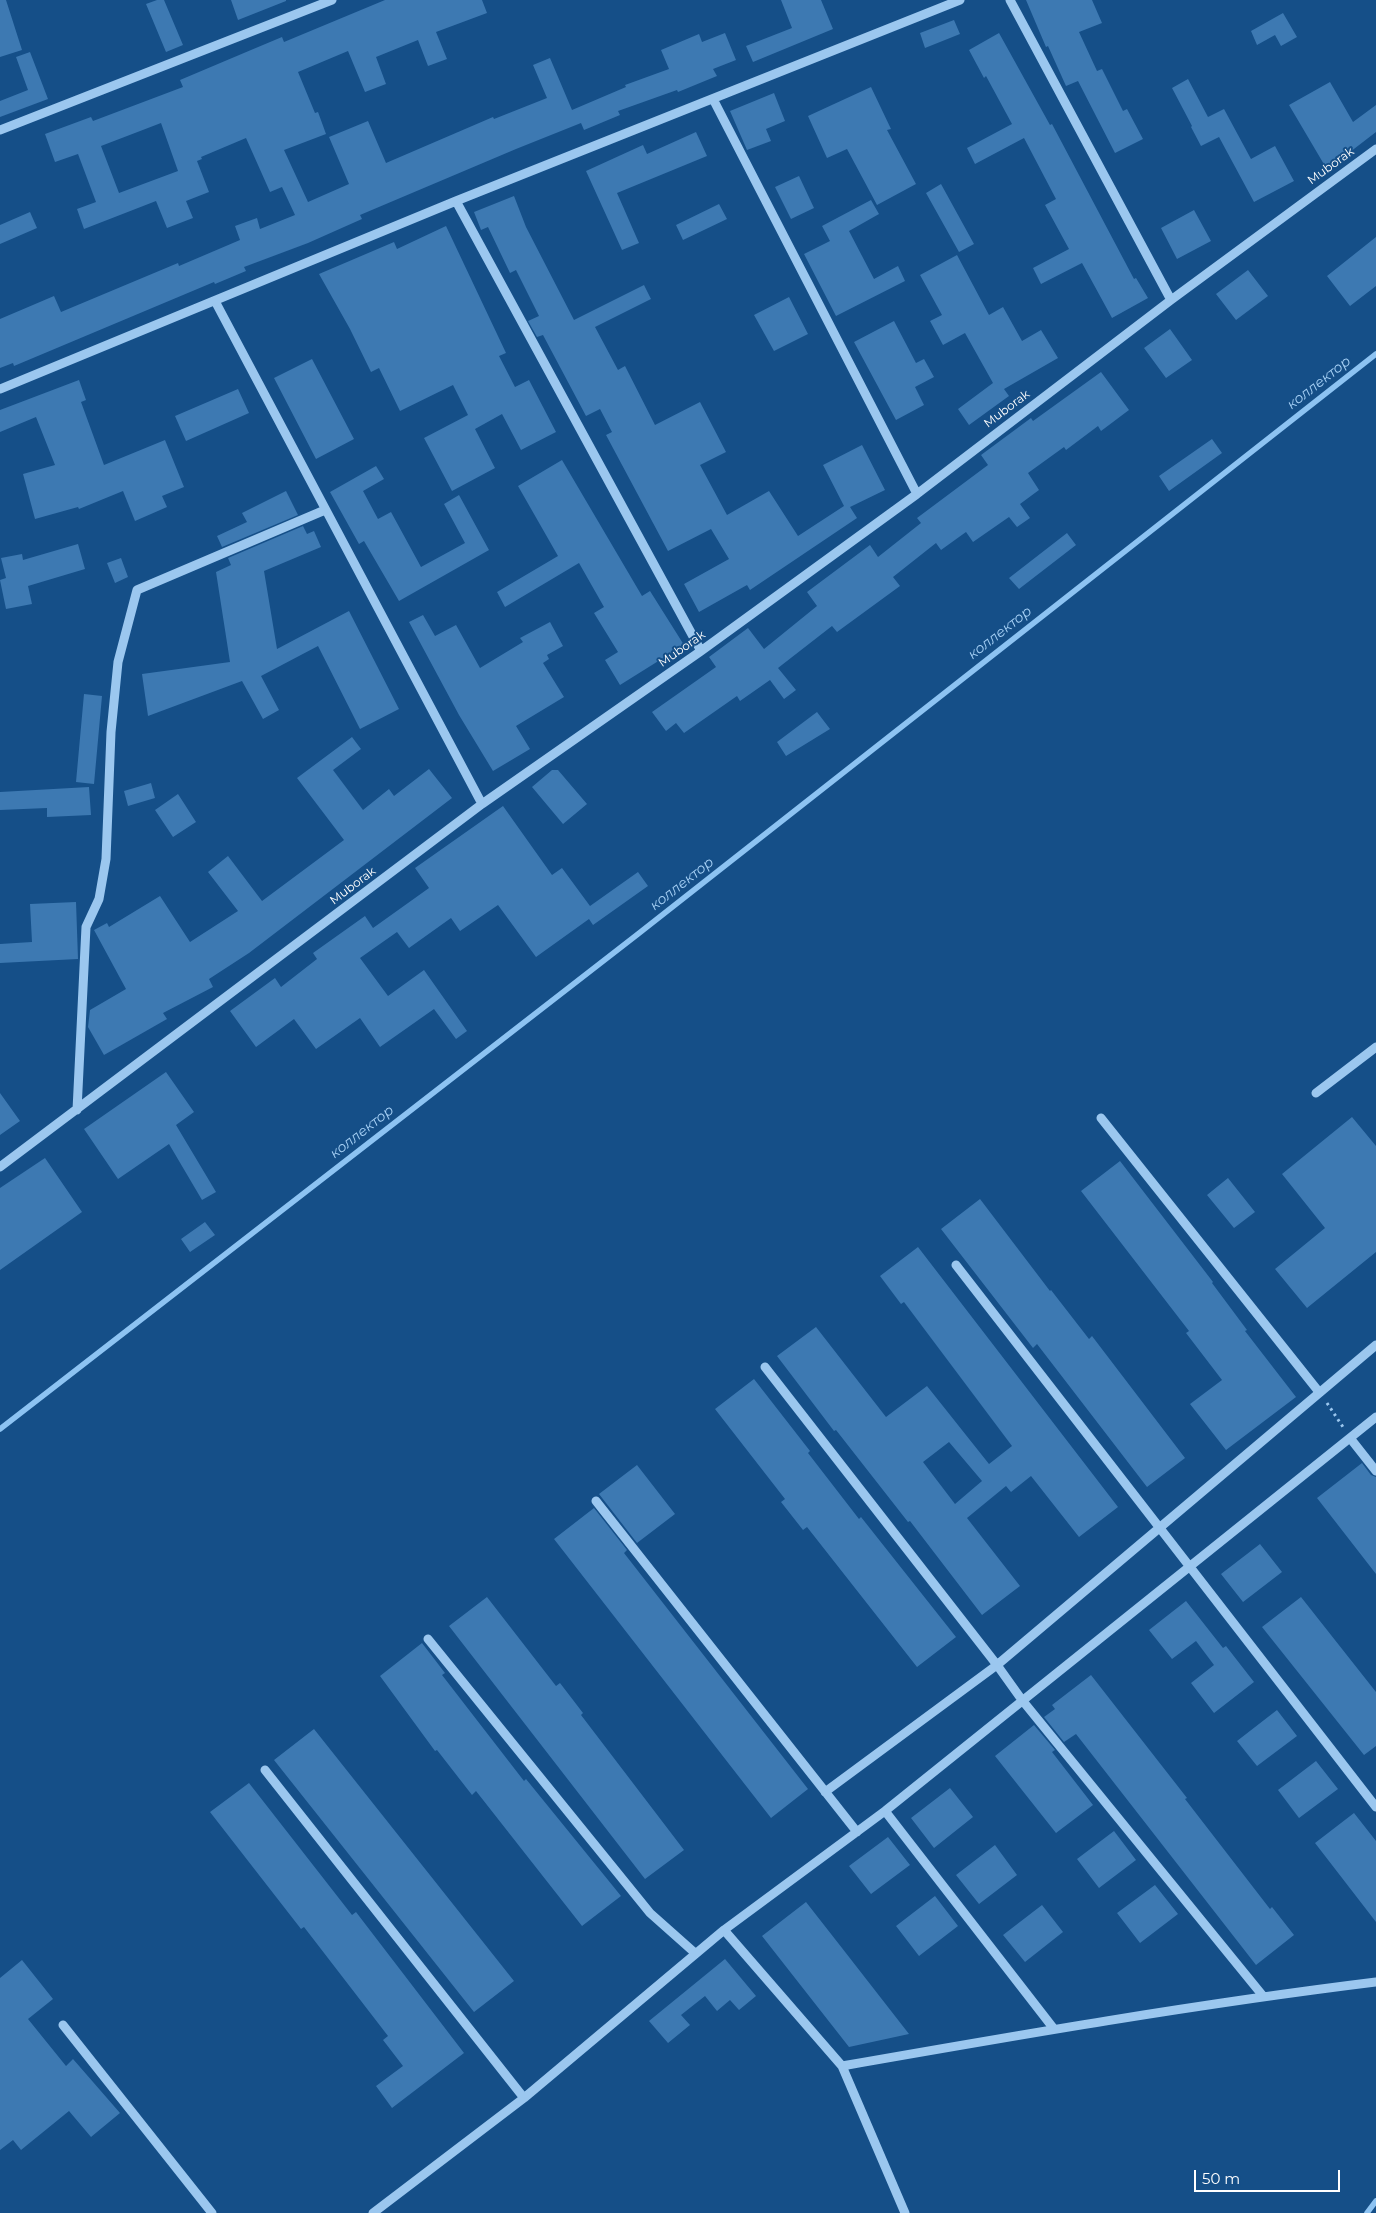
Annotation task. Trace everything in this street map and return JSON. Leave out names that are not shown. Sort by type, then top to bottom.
[{"type":"street","points":[[0,130],[332,0]]},
{"type":"street","points":[[0,389],[456,200],[960,0]]},
{"type":"street","points":[[1010,0],[1171,300]]},
{"type":"street","points":[[712,99],[917,494]]},
{"type":"street","name":"Muborak","points":[[0,1167],[482,804],[701,651],[917,494],[1171,300],[1376,149]]},
{"type":"street","points":[[456,200],[701,651]]},
{"type":"street","points":[[215,301],[482,804]]},
{"type":"street","points":[[76,1110],[86,928],[99,899],[106,859],[111,732],[118,662],[137,590],[326,510]]},
{"type":"street","points":[[1316,1093],[1376,1048]]},
{"type":"street","points":[[1101,1118],[1319,1392]]},
{"type":"street","points":[[956,1265],[1188,1567],[1376,1807]]},
{"type":"street","points":[[825,1792],[997,1664],[1376,1345]]},
{"type":"street","points":[[765,1367],[997,1664],[1022,1700],[1263,1996]]},
{"type":"street","points":[[373,2213],[524,2098],[695,1953],[885,1811],[1376,1417]]},
{"type":"street","points":[[1350,1438],[1376,1471]]},
{"type":"street","points":[[596,1501],[858,1832]]},
{"type":"street","points":[[428,1639],[650,1913],[695,1953]]},
{"type":"street","points":[[264,1770],[524,2098]]},
{"type":"street","points":[[885,1811],[1054,2029]]},
{"type":"street","points":[[724,1930],[842,2066],[905,2213]]},
{"type":"street","points":[[842,2066],[1054,2029],[1263,1996],[1376,1982]]},
{"type":"street","points":[[63,2025],[212,2213]]},
{"type":"path","points":[[1319,1392],[1350,1438]]},
{"type":"building","points":[[0,0],[6,0],[22,50],[0,57]]},
{"type":"building","points":[[157,0],[164,0],[183,45],[166,52],[146,4]]},
{"type":"building","points":[[231,0],[286,0],[286,1],[238,20]]},
{"type":"building","points":[[385,0],[482,0],[487,13],[436,32],[447,59],[428,66],[418,40],[376,57],[386,84],[365,92],[348,51],[298,72],[315,113],[318,112],[326,134],[284,150],[308,202],[349,184],[329,137],[368,121],[386,163],[493,117],[494,119],[547,98],[533,65],[550,58],[572,110],[626,87],[625,85],[669,69],[661,50],[699,34],[702,42],[725,33],[736,60],[713,69],[717,76],[678,92],[677,90],[618,111],[620,115],[584,130],[581,123],[516,149],[360,215],[362,219],[308,243],[244,267],[246,271],[215,284],[214,282],[14,366],[13,363],[0,368],[0,319],[54,296],[61,312],[178,263],[179,266],[240,240],[235,226],[257,218],[260,229],[295,215],[282,187],[270,192],[246,138],[201,157],[202,159],[197,161],[209,192],[186,201],[193,218],[167,228],[156,201],[84,229],[77,209],[96,202],[78,154],[55,162],[45,134],[91,117],[93,121],[183,87],[180,80],[282,37],[284,42]],"holes":[[[161,123],[178,171],[119,193],[101,146]]]},
{"type":"building","points":[[781,0],[821,0],[833,29],[753,62],[746,46],[792,28]]},
{"type":"building","points":[[1026,0],[1092,0],[1102,23],[1079,32],[1097,71],[1102,69],[1123,111],[1127,109],[1143,139],[1115,153],[1078,81],[1066,86],[1048,46],[1046,47]]},
{"type":"building","points":[[1283,13],[1297,37],[1281,46],[1275,35],[1257,45],[1251,31]]},
{"type":"building","points":[[954,20],[960,34],[925,48],[920,33]]},
{"type":"building","points":[[999,33],[1050,125],[1052,124],[1134,279],[1136,278],[1148,298],[1112,318],[1082,263],[1041,284],[1033,268],[1069,249],[1045,205],[1056,199],[1024,138],[975,164],[967,148],[1012,124],[986,76],[984,78],[969,50]]},
{"type":"building","points":[[30,52],[48,99],[0,117],[0,101],[28,90],[16,57]]},
{"type":"building","points":[[1188,79],[1208,117],[1224,109],[1251,159],[1275,146],[1294,181],[1254,202],[1219,137],[1201,146],[1172,88]]},
{"type":"building","points":[[1330,82],[1353,122],[1376,105],[1376,132],[1350,152],[1325,166],[1289,105]]},
{"type":"building","points":[[871,87],[891,129],[887,130],[916,184],[877,205],[847,149],[827,158],[808,116]]},
{"type":"building","points":[[774,93],[785,121],[766,129],[771,141],[747,150],[730,111]]},
{"type":"building","points":[[696,132],[707,156],[617,193],[639,243],[622,250],[586,171],[643,145],[647,154]]},
{"type":"building","points":[[799,176],[814,208],[791,219],[775,187]]},
{"type":"building","points":[[941,184],[974,244],[959,252],[926,193]]},
{"type":"building","points":[[514,196],[526,227],[574,320],[644,285],[651,299],[595,327],[618,370],[625,366],[655,425],[700,402],[726,452],[700,465],[727,515],[769,491],[798,536],[844,506],[823,465],[862,445],[885,490],[850,507],[857,518],[750,590],[747,585],[699,612],[684,584],[729,559],[711,529],[668,551],[606,435],[612,432],[600,409],[586,416],[543,335],[537,337],[528,321],[539,316],[516,270],[510,273],[488,227],[481,230],[474,212]]},
{"type":"building","points":[[871,200],[879,214],[849,231],[874,279],[898,266],[905,281],[836,316],[804,254],[830,241],[822,226]]},
{"type":"building","points":[[719,204],[727,219],[683,240],[676,225]]},
{"type":"building","points":[[1194,210],[1211,241],[1177,259],[1161,228]]},
{"type":"building","points":[[30,212],[37,228],[0,244],[0,225]]},
{"type":"building","points":[[446,226],[506,353],[499,356],[515,387],[529,380],[556,432],[521,450],[502,414],[475,429],[495,468],[452,491],[424,438],[468,415],[453,385],[400,411],[379,368],[371,372],[350,329],[319,274],[394,242],[397,249]]},
{"type":"building","points":[[1376,237],[1376,286],[1350,306],[1327,276]]},
{"type":"building","points":[[957,255],[989,315],[1003,307],[1022,341],[1041,330],[1058,358],[1004,389],[1009,396],[969,425],[958,409],[993,383],[965,333],[943,345],[930,321],[942,315],[920,275]]},
{"type":"building","points":[[1248,270],[1268,296],[1236,320],[1216,294]]},
{"type":"building","points":[[789,297],[808,334],[774,351],[754,315]]},
{"type":"building","points":[[894,321],[916,363],[924,359],[934,377],[915,387],[924,405],[896,420],[854,342]]},
{"type":"building","points":[[1170,329],[1192,360],[1166,378],[1144,348]]},
{"type":"building","points":[[312,359],[354,439],[316,459],[274,378]]},
{"type":"building","points":[[1101,372],[1129,410],[1101,431],[1098,426],[1066,450],[1064,447],[1028,473],[1039,490],[1020,504],[1030,518],[1017,527],[1009,517],[973,542],[966,532],[941,550],[936,543],[893,577],[900,586],[837,632],[832,626],[778,668],[796,690],[784,699],[770,680],[740,701],[737,696],[684,733],[676,723],[666,731],[652,712],[716,667],[709,657],[748,628],[764,649],[817,606],[807,592],[870,545],[878,557],[921,523],[917,518],[988,465],[981,455],[1031,418],[1033,421]]},
{"type":"building","points":[[79,380],[86,400],[81,402],[104,465],[165,440],[184,487],[162,496],[167,507],[135,521],[123,491],[79,509],[78,507],[35,519],[23,474],[55,465],[36,417],[0,432],[0,410]]},
{"type":"building","points":[[238,389],[249,413],[186,441],[175,416]]},
{"type":"building","points":[[1212,439],[1222,453],[1169,491],[1159,476]]},
{"type":"building","points":[[562,460],[642,596],[650,591],[684,645],[620,685],[605,660],[618,652],[594,613],[604,607],[579,563],[505,607],[497,592],[558,556],[518,486]]},
{"type":"building","points":[[376,466],[384,479],[363,491],[378,519],[391,512],[421,567],[465,543],[444,504],[459,495],[489,550],[399,601],[364,541],[359,544],[330,492]]},
{"type":"building","points":[[286,491],[298,515],[222,547],[217,536],[247,522],[242,513]]},
{"type":"building","points":[[303,526],[307,534],[314,531],[321,547],[264,571],[277,649],[349,611],[399,709],[360,729],[318,646],[261,676],[279,710],[263,719],[242,681],[148,716],[142,674],[230,662],[216,572],[231,565],[228,558]]},
{"type":"building","points":[[1067,533],[1076,545],[1019,589],[1009,578]]},
{"type":"building","points":[[78,544],[85,569],[28,586],[32,604],[6,609],[0,580],[6,578],[1,558],[22,554],[23,560]]},
{"type":"building","points":[[121,558],[128,577],[115,583],[107,563]]},
{"type":"building","points":[[423,615],[435,636],[456,625],[480,668],[523,642],[520,638],[550,622],[563,646],[547,655],[549,659],[543,663],[564,697],[516,726],[530,749],[493,771],[459,715],[409,622]]},
{"type":"building","points":[[84,694],[102,696],[94,784],[76,782]]},
{"type":"building","points":[[817,712],[830,729],[786,756],[777,742]]},
{"type":"building","points":[[352,737],[361,749],[333,770],[363,810],[389,789],[394,796],[429,769],[452,798],[249,953],[209,979],[213,987],[163,1013],[167,1019],[104,1055],[88,1027],[90,1010],[126,989],[94,930],[107,923],[109,927],[160,896],[190,942],[238,911],[208,872],[228,856],[262,901],[344,840],[297,778]]},
{"type":"building","points":[[552,770],[558,770],[587,804],[563,824],[532,787]]},
{"type":"building","points":[[151,783],[155,798],[128,806],[124,791]]},
{"type":"building","points":[[89,787],[91,815],[47,817],[47,808],[0,810],[0,792]]},
{"type":"building","points":[[178,794],[196,822],[173,837],[155,810]]},
{"type":"building","points":[[503,806],[552,875],[562,868],[590,906],[638,872],[648,886],[593,925],[589,919],[536,957],[498,905],[460,931],[451,918],[409,948],[397,932],[360,958],[388,996],[424,970],[467,1031],[456,1039],[434,1009],[380,1047],[360,1018],[316,1049],[294,1019],[256,1047],[230,1011],[275,978],[281,987],[317,959],[313,953],[365,916],[373,928],[429,888],[415,868]]},
{"type":"building","points":[[76,902],[78,959],[0,963],[0,944],[32,942],[30,904]]},
{"type":"building","points":[[166,1072],[194,1112],[176,1125],[216,1192],[202,1200],[169,1144],[118,1179],[84,1129]]},
{"type":"building","points":[[0,1093],[20,1121],[0,1135]]},
{"type":"building","points":[[1352,1117],[1376,1146],[1376,1252],[1307,1308],[1275,1269],[1325,1228],[1282,1174]]},
{"type":"building","points":[[45,1158],[82,1212],[0,1270],[0,1188]]},
{"type":"building","points":[[1120,1161],[1213,1282],[1247,1330],[1245,1331],[1296,1397],[1226,1450],[1190,1404],[1222,1380],[1186,1333],[1189,1331],[1081,1191]]},
{"type":"building","points":[[1228,1178],[1255,1212],[1234,1228],[1207,1195]]},
{"type":"building","points":[[980,1199],[1089,1339],[1092,1336],[1185,1458],[1147,1487],[1037,1344],[1033,1348],[941,1229]]},
{"type":"building","points":[[205,1222],[215,1235],[190,1252],[181,1239]]},
{"type":"building","points":[[918,1247],[1118,1507],[1079,1537],[1031,1476],[1011,1492],[1006,1486],[967,1518],[1020,1586],[982,1615],[910,1521],[908,1522],[836,1430],[834,1431],[777,1356],[816,1327],[886,1417],[927,1386],[989,1464],[1012,1446],[904,1302],[901,1304],[880,1276]],"holes":[[[949,1442],[982,1481],[955,1504],[923,1462]]]},
{"type":"building","points":[[754,1379],[810,1451],[808,1453],[859,1519],[861,1517],[956,1637],[917,1667],[807,1527],[803,1530],[781,1502],[785,1499],[715,1409]]},
{"type":"building","points":[[1362,1463],[1371,1475],[1376,1477],[1376,1574],[1317,1498]]},
{"type":"building","points":[[637,1465],[675,1514],[637,1543],[599,1494]]},
{"type":"building","points":[[594,1508],[627,1550],[624,1553],[808,1789],[771,1818],[554,1539]]},
{"type":"building","points":[[1260,1544],[1282,1572],[1243,1602],[1221,1574]]},
{"type":"building","points":[[487,1597],[556,1686],[560,1683],[583,1713],[581,1715],[684,1850],[645,1879],[449,1626]]},
{"type":"building","points":[[1301,1597],[1376,1692],[1376,1746],[1364,1755],[1262,1627]]},
{"type":"building","points":[[1186,1601],[1223,1648],[1226,1646],[1254,1682],[1214,1713],[1191,1683],[1214,1665],[1196,1641],[1172,1659],[1149,1630]]},
{"type":"building","points":[[422,1643],[445,1673],[442,1675],[524,1781],[526,1779],[621,1896],[582,1926],[476,1791],[472,1795],[437,1750],[435,1751],[380,1676]]},
{"type":"building","points":[[1091,1675],[1187,1798],[1185,1799],[1270,1909],[1272,1907],[1294,1935],[1256,1965],[1076,1734],[1064,1742],[1044,1717],[1055,1709],[1052,1705]]},
{"type":"building","points":[[1277,1710],[1297,1736],[1257,1766],[1237,1741]]},
{"type":"building","points":[[1034,1725],[1055,1750],[1052,1752],[1093,1805],[1056,1833],[995,1756]]},
{"type":"building","points":[[314,1729],[514,1981],[474,2012],[274,1760]]},
{"type":"building","points":[[1316,1761],[1338,1789],[1299,1818],[1278,1790]]},
{"type":"building","points":[[249,1783],[352,1915],[356,1912],[464,2053],[392,2108],[376,2086],[403,2066],[383,2040],[388,2036],[304,1927],[301,1929],[210,1812]]},
{"type":"building","points":[[950,1788],[973,1817],[934,1848],[911,1818]]},
{"type":"building","points":[[1354,1813],[1376,1841],[1376,1922],[1315,1843]]},
{"type":"building","points":[[1114,1831],[1136,1860],[1099,1888],[1077,1859]]},
{"type":"building","points":[[888,1837],[910,1865],[871,1894],[849,1866]]},
{"type":"building","points":[[995,1845],[1017,1875],[979,1904],[956,1875]]},
{"type":"building","points":[[1155,1885],[1178,1914],[1140,1943],[1117,1913]]},
{"type":"building","points":[[935,1896],[958,1926],[919,1956],[896,1926]]},
{"type":"building","points":[[806,1902],[909,2034],[849,2047],[762,1936]]},
{"type":"building","points":[[1042,1905],[1063,1932],[1025,1962],[1003,1935]]},
{"type":"building","points":[[725,1959],[756,1996],[739,2010],[730,2000],[717,2011],[705,1996],[681,2015],[690,2025],[668,2043],[649,2021]]},
{"type":"building","points":[[22,1960],[53,1999],[28,2019],[66,2066],[73,2059],[120,2113],[91,2137],[69,2111],[21,2150],[13,2140],[0,2150],[0,1978]]},
{"type":"waterway","name":"коллектор","points":[[0,1429],[638,934],[1376,354]]},
{"type":"waterway","points":[[1367,2213],[1376,2201]]}]
